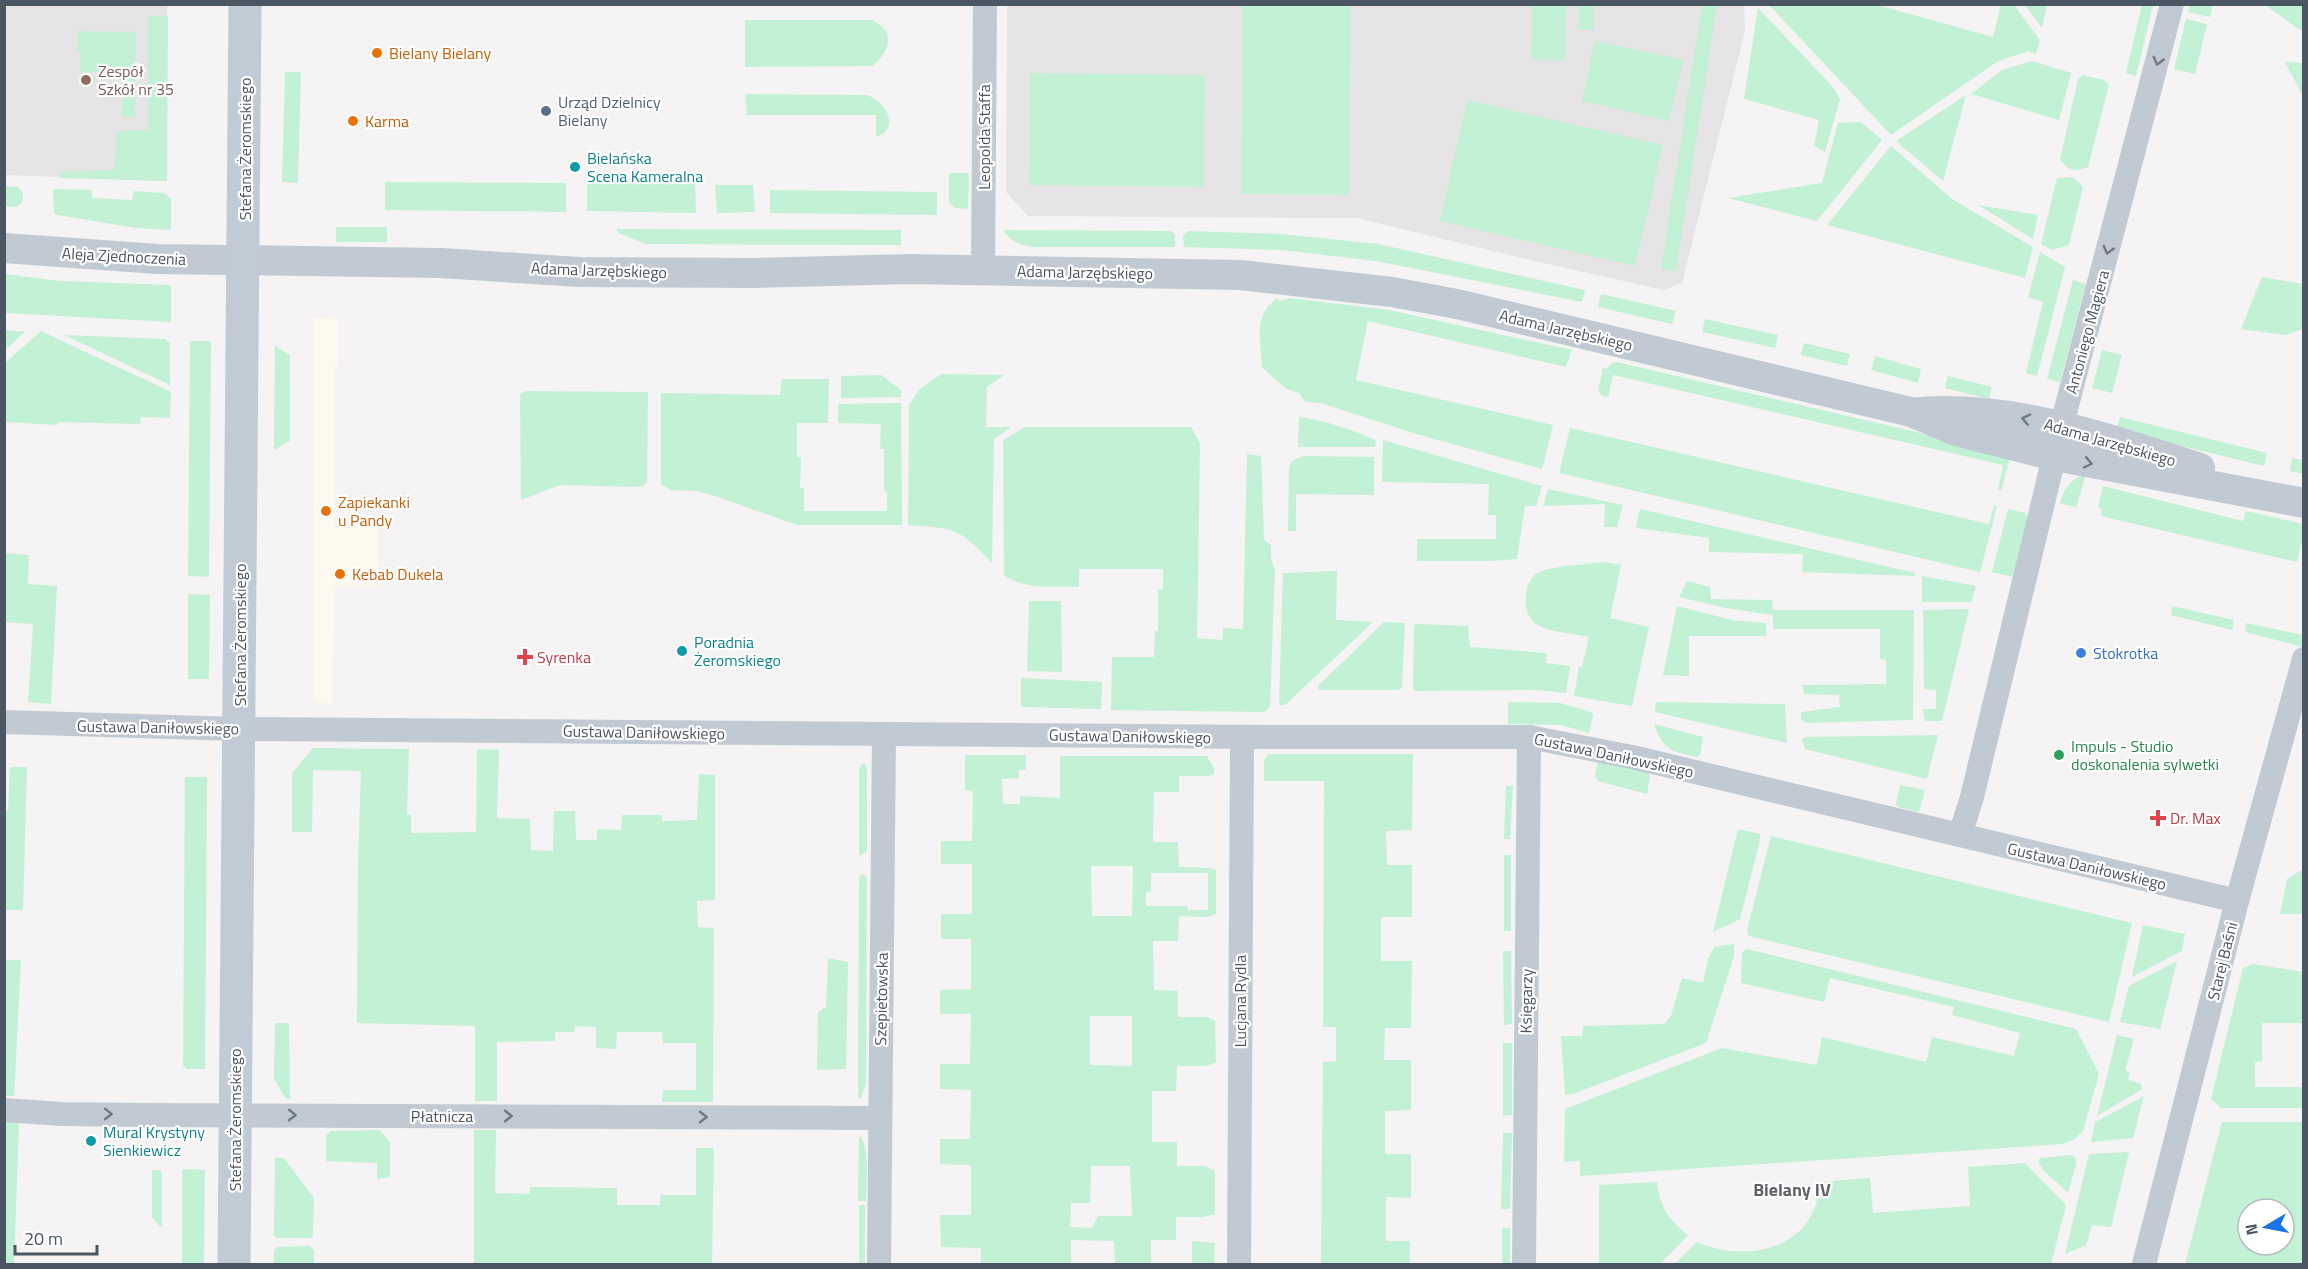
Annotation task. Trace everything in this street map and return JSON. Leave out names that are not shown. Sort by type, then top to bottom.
[{"type":"main road","name":"Stefana Żeromskiego","points":[[234,1264],[245,4]]},
{"type":"street","name":"Leopolda Staffa","points":[[983,270],[985,4]]},
{"type":"street","name":"Antoniego Magiera","points":[[1960,835],[1972,797],[2058,442],[2172,4]]},
{"type":"street","name":"Aleja Zjednoczenia","points":[[4,248],[158,259],[244,261]]},
{"type":"street","name":"Adama Jarzębskiego","points":[[244,261],[441,263],[579,272],[757,273],[910,269],[1240,275],[1392,292],[1480,309],[1911,412],[1982,411],[2023,418],[2058,442],[2106,438],[2304,501]]},
{"type":"street","name":"Starej Baśni","points":[[2144,1264],[2237,901],[2304,659]]},
{"type":"street","name":"Gustawa Daniłowskiego","points":[[4,722],[239,729],[1529,737],[1632,757],[2237,901]]},
{"type":"street","name":"Szepietowska","points":[[879,1264],[884,734]]},
{"type":"street","name":"Lucjana Rydla","points":[[1239,1264],[1242,737]]},
{"type":"street","name":"Księgarzy","points":[[1524,1264],[1529,737]]},
{"type":"street","name":"Płatnicza","points":[[4,1110],[69,1114],[879,1118]]},
{"type":"shaded area","name":"Zespół Szkół nr 35","points":[[4,5],[167,5],[167,181],[5,175]]},
{"type":"shaded area","points":[[1007,5],[1744,5],[1745,31],[1682,283],[1664,290],[1357,218],[1028,216],[1006,192]]},
{"type":"shaded area","points":[[313,318],[338,319],[338,364],[335,365],[334,528],[377,528],[378,587],[334,588],[332,704],[317,702],[313,698]]},
{"type":"green space","points":[[1243,5],[1351,5],[1349,195],[1241,194]]},
{"type":"green space","points":[[1532,5],[1566,5],[1565,61],[1531,59]]},
{"type":"green space","points":[[1579,5],[1594,5],[1593,30],[1579,30]]},
{"type":"green space","points":[[1702,5],[1717,5],[1676,271],[1661,269]]},
{"type":"green space","points":[[1769,5],[1877,5],[1993,37],[2001,5],[2014,5],[2040,40],[2036,54],[2029,51],[1998,61],[1891,135]]},
{"type":"green space","points":[[2025,5],[2047,5],[2042,28]]},
{"type":"green space","points":[[2142,5],[2153,5],[2136,76],[2126,73]]},
{"type":"green space","points":[[2190,5],[2213,5],[2210,17],[2188,12]]},
{"type":"green space","points":[[2265,5],[2303,5],[2303,32]]},
{"type":"green space","points":[[1758,8],[1832,86],[1840,99],[1825,152],[1814,146],[1819,120],[1744,99]]},
{"type":"green space","points":[[148,16],[168,16],[167,181],[59,178],[60,172],[114,170],[117,131],[148,130]]},
{"type":"green space","points":[[2186,19],[2207,24],[2195,74],[2174,69]]},
{"type":"green space","points":[[745,20],[872,20],[885,30],[888,36],[887,48],[873,66],[745,67]]},
{"type":"green space","points":[[78,31],[136,32],[135,117],[122,117],[121,72],[80,72],[81,52],[77,51]]},
{"type":"green space","points":[[1595,41],[1683,60],[1669,121],[1582,101]]},
{"type":"green space","points":[[2032,61],[2071,73],[2059,120],[1971,94],[2002,70]]},
{"type":"green space","points":[[2285,62],[2303,63],[2303,96]]},
{"type":"green space","points":[[285,72],[301,72],[298,183],[282,182]]},
{"type":"green space","points":[[1030,73],[1205,75],[1204,187],[1029,185]]},
{"type":"green space","points":[[2082,75],[2104,80],[2109,85],[2088,167],[2076,170],[2069,168],[2060,160],[2078,79]]},
{"type":"green space","points":[[745,94],[867,95],[874,98],[885,109],[888,115],[888,128],[876,137],[876,115],[745,115],[747,112]]},
{"type":"green space","points":[[1966,95],[1943,181],[1896,141]]},
{"type":"green space","points":[[1467,100],[1663,145],[1635,266],[1440,221]]},
{"type":"green space","points":[[1861,122],[1882,140],[1817,221],[1728,198],[1822,183],[1838,123]]},
{"type":"green space","points":[[1891,146],[1952,199],[2033,247],[2025,278],[1827,225]]},
{"type":"green space","points":[[949,173],[969,175],[968,209],[955,208],[949,202]]},
{"type":"green space","points":[[2073,177],[2083,187],[2069,245],[2052,250],[2041,244],[2057,178]]},
{"type":"green space","points":[[385,182],[566,183],[566,212],[385,210]]},
{"type":"green space","points":[[587,183],[695,184],[696,213],[587,211]]},
{"type":"green space","points":[[715,185],[753,185],[755,212],[717,213]]},
{"type":"green space","points":[[4,186],[18,187],[23,193],[22,203],[16,207],[5,206]]},
{"type":"green space","points":[[53,189],[92,190],[92,198],[132,200],[134,191],[164,193],[171,198],[171,230],[136,228],[57,215],[54,213]]},
{"type":"green space","points":[[770,190],[937,192],[937,215],[770,213]]},
{"type":"green space","points":[[1978,205],[2038,215],[2033,239]]},
{"type":"green space","points":[[336,227],[387,227],[387,242],[336,242]]},
{"type":"green space","points":[[617,229],[901,230],[901,245],[646,244],[618,233]]},
{"type":"green space","points":[[1003,230],[1171,231],[1175,235],[1175,247],[1031,247],[1008,237]]},
{"type":"green space","points":[[1188,231],[1282,234],[1378,244],[1585,290],[1582,302],[1376,261],[1282,250],[1184,247],[1183,236]]},
{"type":"green space","points":[[2040,252],[2065,267],[2037,376],[2026,373],[2043,302],[2028,297]]},
{"type":"green space","points":[[5,274],[60,281],[171,285],[171,322],[5,313]]},
{"type":"green space","points":[[2262,277],[2303,284],[2303,329],[2286,335],[2241,329]]},
{"type":"green space","points":[[2073,280],[2086,284],[2060,382],[2047,379]]},
{"type":"green space","points":[[1601,294],[1676,311],[1672,324],[1598,307]]},
{"type":"green space","points":[[1278,298],[1279,301],[1290,298],[1389,310],[1572,350],[1566,367],[1368,321],[1356,380],[1553,425],[1542,469],[1413,433],[1324,404],[1304,401],[1299,393],[1285,388],[1262,367],[1261,320],[1270,304]]},
{"type":"green space","points":[[1705,319],[1778,335],[1775,348],[1702,332]]},
{"type":"green space","points":[[5,330],[25,332],[5,350]]},
{"type":"green space","points":[[41,331],[171,392],[170,418],[141,417],[140,424],[59,422],[57,425],[5,422],[5,363]]},
{"type":"green space","points":[[64,335],[165,339],[170,343],[170,385]]},
{"type":"green space","points":[[190,341],[211,341],[209,577],[188,576]]},
{"type":"green space","points":[[1804,343],[1850,354],[1847,366],[1801,355]]},
{"type":"green space","points":[[275,346],[290,355],[290,441],[274,450]]},
{"type":"green space","points":[[2102,350],[2122,355],[2112,393],[2092,388]]},
{"type":"green space","points":[[1875,356],[1921,369],[1918,383],[1871,370]]},
{"type":"green space","points":[[1617,362],[2006,453],[2009,461],[2001,491],[1998,490],[2003,465],[1613,375],[1608,397],[1602,396],[1598,390],[1603,368],[1606,369],[1612,363]]},
{"type":"green space","points":[[941,374],[1004,375],[987,387],[986,427],[1011,427],[994,439],[992,563],[971,542],[955,532],[908,525],[909,405],[920,389]]},
{"type":"green space","points":[[881,375],[901,390],[901,397],[841,398],[841,376]]},
{"type":"green space","points":[[1948,376],[1992,387],[1989,399],[1945,388]]},
{"type":"green space","points":[[782,379],[829,379],[828,423],[797,423],[797,457],[801,458],[800,488],[804,488],[804,511],[887,511],[887,492],[884,491],[884,449],[880,449],[881,424],[838,423],[838,404],[901,403],[902,525],[797,525],[715,496],[696,491],[671,490],[661,484],[661,393],[780,395]]},
{"type":"green space","points":[[526,391],[648,392],[647,482],[642,487],[560,485],[521,500],[520,394]]},
{"type":"green space","points":[[1299,417],[1328,423],[1367,436],[1376,440],[1375,447],[1298,447]]},
{"type":"green space","points":[[2120,417],[2267,453],[2264,466],[2116,430]]},
{"type":"green space","points":[[1025,427],[1191,427],[1200,444],[1197,638],[1223,640],[1223,628],[1243,629],[1247,454],[1261,456],[1264,540],[1271,545],[1271,559],[1275,569],[1270,707],[1264,712],[1111,710],[1112,657],[1154,657],[1155,631],[1158,630],[1158,589],[1163,589],[1163,569],[1079,569],[1079,587],[1030,585],[1004,575],[1003,440]]},
{"type":"green space","points":[[1570,428],[1989,524],[1994,505],[1997,506],[1980,572],[1559,473]]},
{"type":"green space","points":[[1383,440],[1542,486],[1536,506],[1525,506],[1517,559],[1417,561],[1417,539],[1496,539],[1496,515],[1488,515],[1489,484],[1382,482]]},
{"type":"green space","points":[[1303,456],[1374,457],[1374,495],[1296,494],[1296,531],[1288,531],[1289,468],[1292,461]]},
{"type":"green space","points":[[2292,458],[2303,460],[2303,474],[2290,471]]},
{"type":"green space","points":[[2086,474],[2076,507],[2060,504],[2068,485]]},
{"type":"green space","points":[[2103,486],[2243,521],[2246,511],[2303,524],[2303,544],[2301,544],[2297,562],[2101,516],[2101,509],[2098,507]]},
{"type":"green space","points":[[1548,489],[1623,505],[1617,527],[1604,527],[1605,504],[1543,506]]},
{"type":"green space","points":[[1640,509],[1915,573],[1915,576],[1802,572],[1803,554],[1709,552],[1709,538],[1636,528]]},
{"type":"green space","points":[[2008,509],[2025,513],[2027,518],[2013,577],[1992,572]]},
{"type":"green space","points":[[5,553],[29,555],[28,584],[57,586],[51,704],[28,702],[33,624],[5,622]]},
{"type":"green space","points":[[1604,562],[1621,565],[1610,618],[1649,627],[1632,706],[1574,696],[1579,667],[1582,667],[1589,637],[1545,628],[1530,617],[1526,608],[1527,588],[1537,573],[1561,567]]},
{"type":"green space","points":[[1337,571],[1336,620],[1373,622],[1285,705],[1279,705],[1283,573]]},
{"type":"green space","points":[[1922,576],[1976,586],[1971,602],[1922,602]]},
{"type":"green space","points":[[1687,581],[1710,587],[1711,599],[1772,600],[1773,610],[1914,610],[1913,720],[1806,723],[1801,720],[1801,712],[1840,707],[1839,695],[1804,694],[1802,685],[1886,684],[1886,660],[1880,659],[1880,629],[1773,629],[1773,615],[1726,608],[1679,597]]},
{"type":"green space","points":[[188,594],[210,595],[209,679],[188,679]]},
{"type":"green space","points":[[1029,601],[1061,601],[1062,672],[1027,671]]},
{"type":"green space","points":[[1677,606],[1732,620],[1766,623],[1766,636],[1689,636],[1689,676],[1663,675]]},
{"type":"green space","points":[[2172,606],[2234,620],[2232,630],[2171,615]]},
{"type":"green space","points":[[1969,609],[1942,721],[1925,721],[1923,709],[1936,709],[1936,690],[1924,689],[1923,610]]},
{"type":"green space","points":[[1384,622],[1405,623],[1402,687],[1399,690],[1319,690],[1318,686]]},
{"type":"green space","points":[[2246,623],[2303,635],[2303,647],[2245,632]]},
{"type":"green space","points":[[1414,625],[1468,626],[1470,647],[1547,653],[1546,663],[1570,666],[1566,693],[1538,690],[1415,691],[1413,687]]},
{"type":"green space","points":[[1021,678],[1102,682],[1101,709],[1021,707]]},
{"type":"green space","points":[[1508,702],[1560,703],[1591,712],[1593,716],[1589,733],[1561,725],[1508,724]]},
{"type":"green space","points":[[1656,702],[1785,704],[1787,743],[1655,712]]},
{"type":"green space","points":[[1654,724],[1703,737],[1700,755],[1696,757],[1669,748],[1657,733]]},
{"type":"green space","points":[[1938,735],[1927,779],[1805,749],[1802,739],[1805,737]]},
{"type":"green space","points":[[313,748],[409,749],[407,814],[411,815],[411,833],[476,832],[477,749],[499,750],[497,818],[530,819],[531,850],[553,851],[554,811],[575,811],[576,840],[597,840],[597,829],[621,830],[622,815],[662,815],[662,821],[697,820],[699,774],[715,775],[715,900],[697,901],[698,927],[714,928],[713,1102],[662,1102],[663,1090],[696,1090],[696,1043],[663,1043],[662,1032],[617,1032],[616,1049],[596,1048],[596,1027],[575,1026],[574,1032],[555,1032],[555,1041],[497,1042],[497,1101],[475,1101],[475,1026],[357,1023],[361,771],[313,770],[312,832],[292,832],[292,773]]},
{"type":"green space","points":[[1268,754],[1413,754],[1412,830],[1386,831],[1387,865],[1412,865],[1412,917],[1381,917],[1381,961],[1412,961],[1411,1028],[1385,1028],[1384,1060],[1411,1060],[1411,1110],[1385,1111],[1385,1154],[1411,1154],[1411,1198],[1386,1197],[1386,1241],[1410,1241],[1410,1264],[1321,1264],[1323,1062],[1336,1061],[1336,1027],[1323,1027],[1324,781],[1264,781],[1264,761]]},
{"type":"green space","points":[[965,755],[1026,755],[1026,770],[1019,770],[1019,778],[1002,779],[1003,804],[1020,804],[1020,796],[1060,798],[1060,756],[1207,756],[1214,769],[1214,774],[1208,776],[1179,776],[1179,792],[1154,792],[1153,842],[1178,842],[1179,867],[1216,870],[1216,914],[1207,917],[1179,916],[1178,941],[1153,941],[1154,990],[1178,991],[1178,1017],[1207,1017],[1215,1021],[1216,1062],[1207,1066],[1177,1066],[1176,1091],[1152,1091],[1152,1142],[1177,1142],[1177,1166],[1205,1166],[1215,1171],[1215,1214],[1204,1217],[1176,1217],[1176,1240],[1151,1240],[1151,1264],[1115,1264],[1114,1241],[1071,1240],[1071,1264],[981,1264],[981,1248],[941,1247],[940,1215],[971,1215],[971,1165],[940,1164],[940,1139],[970,1139],[971,1090],[940,1089],[940,1064],[970,1064],[971,1014],[940,1014],[940,990],[971,989],[971,939],[941,939],[941,914],[972,914],[972,864],[941,864],[941,841],[972,841],[973,791],[965,790]],"holes":[[[1091,866],[1133,866],[1132,916],[1092,916]],[[1151,873],[1208,873],[1208,910],[1188,910],[1187,906],[1146,906],[1146,892],[1151,892]],[[1090,1016],[1132,1016],[1132,1066],[1090,1065]],[[1091,1166],[1130,1166],[1132,1216],[1098,1216],[1092,1228],[1070,1227],[1071,1203],[1090,1203]]]},
{"type":"green space","points":[[1598,760],[1647,771],[1650,776],[1647,794],[1598,781],[1595,776]]},
{"type":"green space","points":[[862,764],[865,764],[867,769],[867,851],[861,855],[859,854],[859,769]]},
{"type":"green space","points":[[10,767],[27,767],[23,910],[5,910],[4,812],[8,811]]},
{"type":"green space","points":[[185,777],[207,777],[205,1069],[186,1069],[183,1065]]},
{"type":"green space","points":[[1900,785],[1925,790],[1919,812],[1898,807],[1896,804]]},
{"type":"green space","points":[[1506,786],[1513,786],[1510,839],[1504,839]]},
{"type":"green space","points":[[1738,829],[1760,834],[1760,840],[1740,919],[1713,932]]},
{"type":"green space","points":[[1771,836],[2132,923],[2109,1022],[1749,936],[1747,930]]},
{"type":"green space","points":[[1504,855],[1511,855],[1511,931],[1504,931]]},
{"type":"green space","points":[[2303,869],[2303,914],[2280,914],[2287,879]]},
{"type":"green space","points":[[863,874],[867,878],[866,1084],[861,1098],[858,1098],[859,877]]},
{"type":"green space","points":[[2143,925],[2185,934],[2182,951],[2132,977]]},
{"type":"green space","points":[[1734,944],[1734,956],[1706,1043],[1573,1094],[1565,1095],[1561,1036],[1582,1036],[1583,1026],[1664,1024],[1671,1016],[1682,978],[1703,983],[1708,959],[1714,947]]},
{"type":"green space","points":[[1747,949],[2076,1029],[2099,1074],[2083,1131],[2075,1139],[2063,1144],[1580,1176],[1580,1161],[1564,1162],[1565,1109],[1722,1048],[1817,1065],[1822,1037],[1926,1062],[1932,1037],[2014,1056],[2020,1033],[1952,1015],[1954,1007],[1830,978],[1824,1002],[1741,983],[1742,952]]},
{"type":"green space","points":[[1503,951],[1511,951],[1512,1024],[1504,1025]]},
{"type":"green space","points":[[828,958],[848,962],[846,1069],[817,1070],[818,1012],[826,1007]]},
{"type":"green space","points":[[5,960],[21,960],[14,1096],[5,1096]]},
{"type":"green space","points":[[2177,961],[2160,1029],[2120,1022],[2129,986]]},
{"type":"green space","points":[[2253,964],[2303,972],[2303,1023],[2262,1023],[2262,1061],[2255,1062],[2255,1087],[2303,1087],[2303,1108],[2221,1108],[2211,1099],[2243,968]]},
{"type":"green space","points":[[275,1023],[289,1023],[290,1099],[286,1099],[274,1079]]},
{"type":"green space","points":[[2117,1035],[2134,1039],[2125,1071],[2130,1072],[2128,1080],[2142,1084],[2141,1090],[2097,1116]]},
{"type":"green space","points":[[1503,1043],[1512,1043],[1512,1115],[1503,1116]]},
{"type":"green space","points":[[2144,1096],[2133,1138],[2091,1142],[2095,1122]]},
{"type":"green space","points":[[5,1122],[19,1123],[14,1264],[5,1264]]},
{"type":"green space","points":[[2222,1122],[2303,1122],[2303,1264],[2185,1264]]},
{"type":"green space","points":[[380,1130],[390,1143],[390,1177],[377,1179],[377,1163],[326,1161],[326,1136],[330,1131]]},
{"type":"green space","points":[[474,1130],[496,1130],[495,1193],[530,1194],[530,1187],[617,1188],[617,1205],[660,1205],[661,1195],[696,1195],[696,1148],[714,1148],[712,1264],[474,1264]]},
{"type":"green space","points":[[1503,1133],[1512,1133],[1510,1209],[1501,1209]]},
{"type":"green space","points":[[859,1135],[863,1140],[866,1156],[866,1201],[858,1201]]},
{"type":"green space","points":[[2129,1152],[2111,1227],[2092,1225],[2086,1245],[2065,1254],[2089,1154]]},
{"type":"green space","points":[[2071,1155],[2076,1158],[2076,1165],[2068,1193],[2042,1169],[2038,1160]]},
{"type":"green space","points":[[275,1158],[284,1158],[314,1198],[311,1238],[276,1238],[274,1235]]},
{"type":"green space","points":[[2025,1163],[2066,1205],[2051,1264],[1675,1264],[1697,1242],[1717,1249],[1758,1250],[1777,1245],[1794,1236],[1807,1222],[1816,1204],[1819,1182],[1870,1178],[1873,1213],[1970,1206],[1968,1167]]},
{"type":"green space","points":[[185,1169],[205,1170],[204,1264],[182,1264],[182,1171]]},
{"type":"green space","points":[[152,1170],[160,1170],[162,1173],[162,1228],[152,1218]]},
{"type":"green space","points":[[1657,1182],[1666,1212],[1688,1235],[1660,1264],[1599,1264],[1599,1185]]},
{"type":"green space","points":[[859,1205],[865,1205],[865,1264],[859,1264]]},
{"type":"green space","points":[[1502,1228],[1510,1228],[1510,1264],[1502,1264]]},
{"type":"green space","points":[[1192,1241],[1215,1243],[1214,1264],[1192,1264]]},
{"type":"green space","points":[[310,1246],[314,1250],[314,1264],[274,1264],[274,1251],[277,1247]]},
{"type":"place","name":"Bielany Bielany","points":[[377,53]]},
{"type":"place","name":"Zespół Szkół nr 35","points":[[86,80]]},
{"type":"place","name":"Urząd Dzielnicy Bielany","points":[[546,111]]},
{"type":"place","name":"Karma","points":[[353,121]]},
{"type":"place","name":"Bielańska Scena Kameralna","points":[[575,167]]},
{"type":"place","name":"Zapiekanki u Pandy","points":[[326,511]]},
{"type":"place","name":"Kebab Dukela","points":[[340,574]]},
{"type":"place","name":"Poradnia Żeromskiego","points":[[682,651]]},
{"type":"place","name":"Stokrotka","points":[[2081,653]]},
{"type":"place","name":"Syrenka","points":[[525,657]]},
{"type":"place","name":"Impuls - Studio doskonalenia sylwetki","points":[[2059,755]]},
{"type":"place","name":"Dr. Max","points":[[2158,818]]},
{"type":"place","name":"Mural Krystyny Sienkiewicz","points":[[91,1141]]},
{"type":"district","name":"Bielany IV","points":[[1792,1190]]}]
